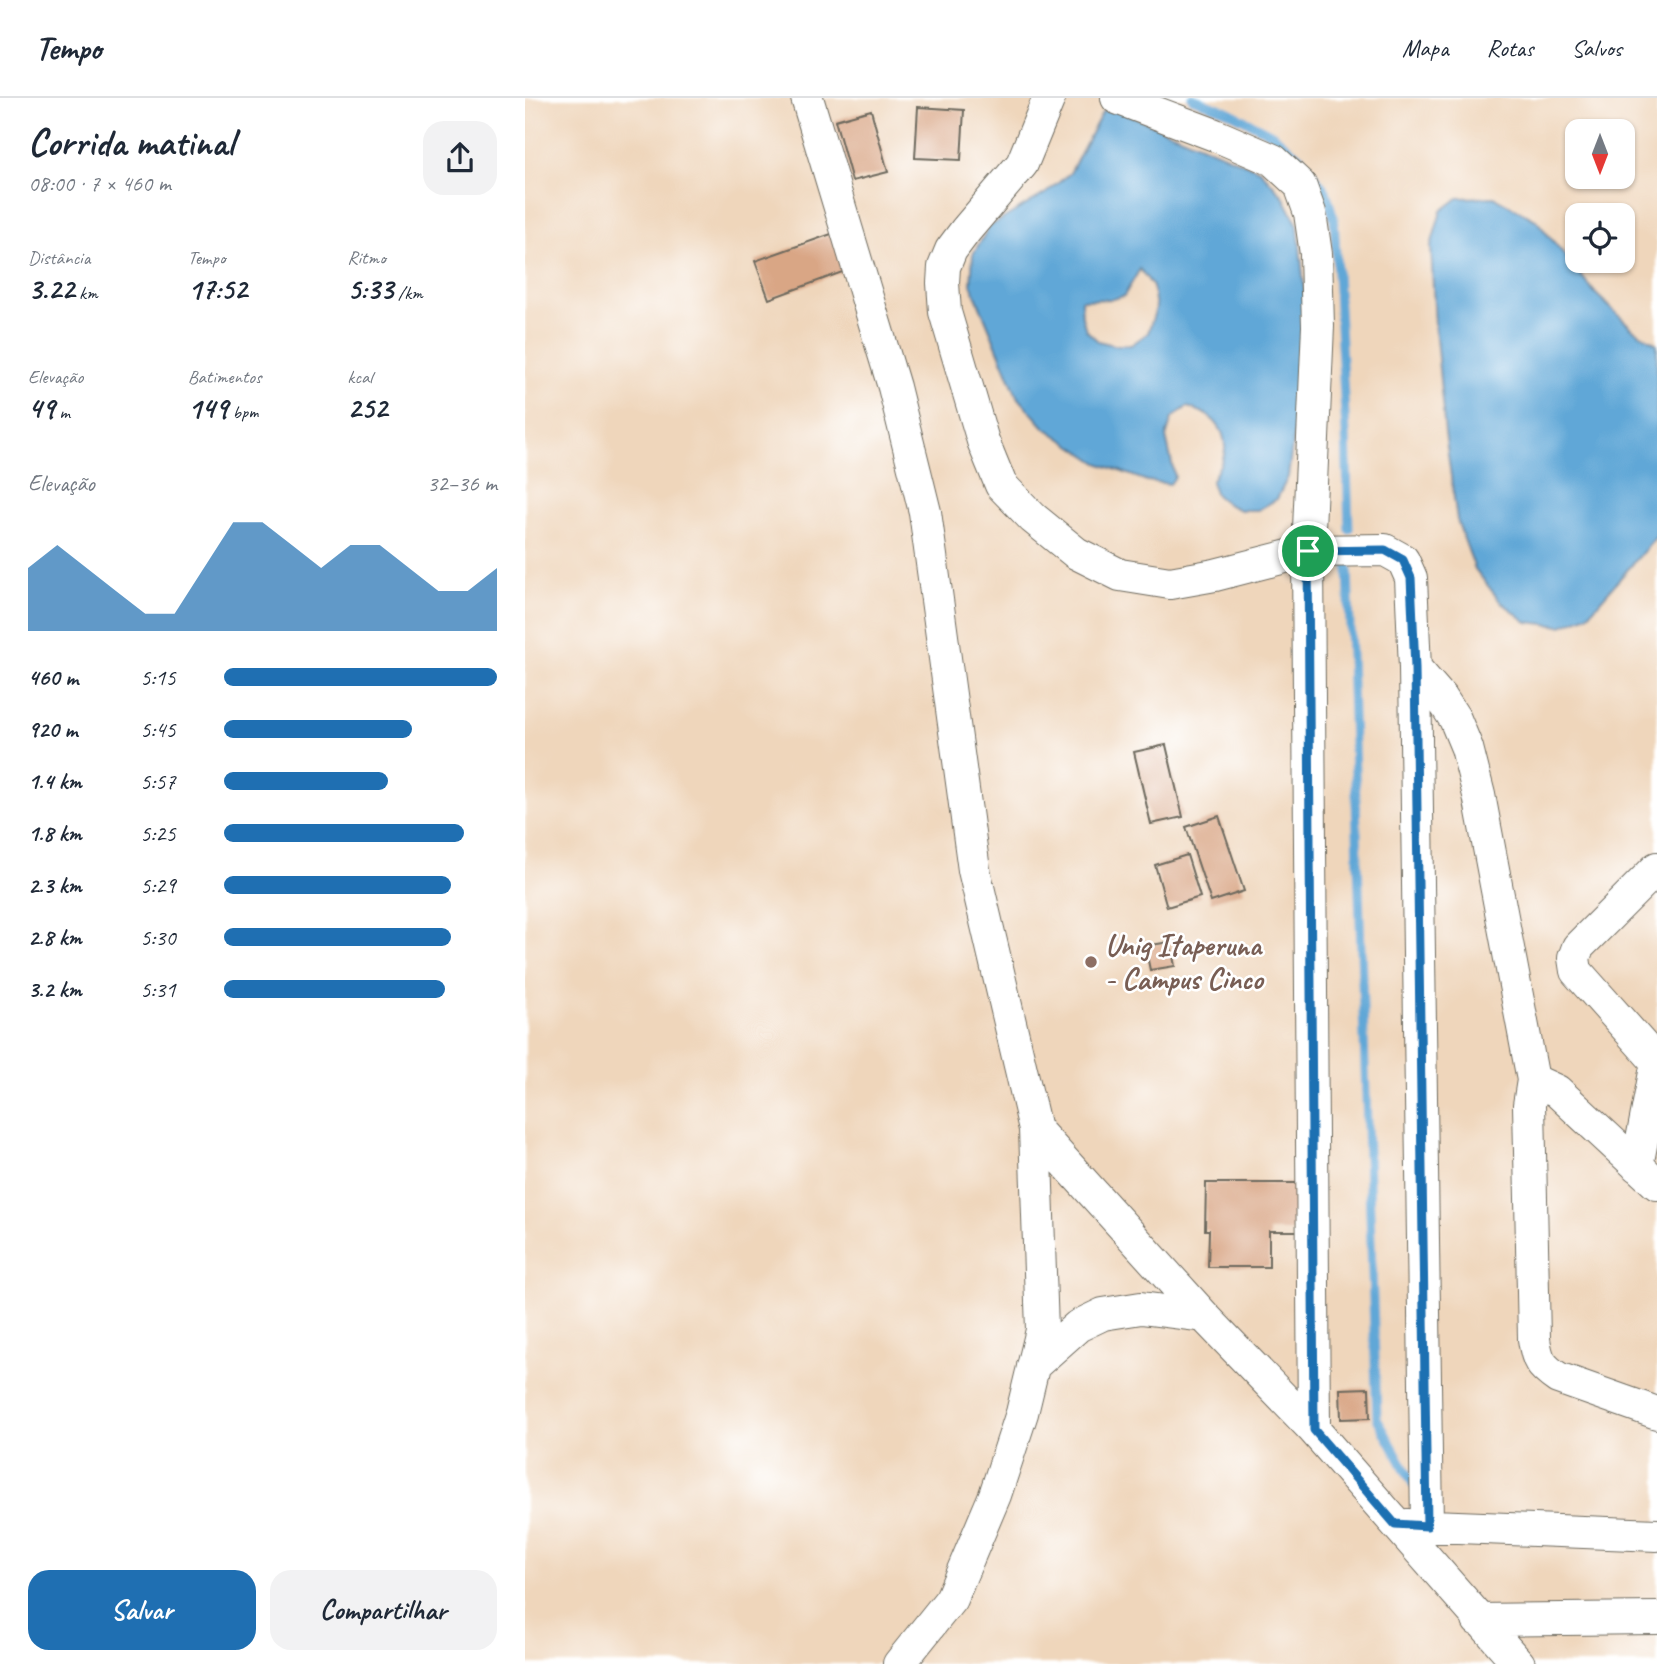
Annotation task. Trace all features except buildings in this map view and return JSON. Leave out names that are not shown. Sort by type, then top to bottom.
[{"type":"lane","points":[[807,98],[894,387],[925,512],[974,870],[1035,1129],[1042,1329],[1022,1413],[995,1495],[951,1599],[899,1664]]},
{"type":"lane","points":[[1049,98],[1022,164],[966,230],[951,250],[944,267],[945,312],[983,441],[1001,485],[1033,518],[1076,553],[1120,575],[1170,583],[1215,575],[1308,551],[1385,550],[1403,560],[1411,578],[1415,668],[1427,1526]]},
{"type":"lane","points":[[1117,98],[1273,160],[1300,186],[1310,213],[1314,240],[1318,326],[1308,551],[1314,1430]]},
{"type":"lane","points":[[1415,668],[1442,699],[1455,719],[1467,748],[1479,795],[1533,1080],[1529,1118],[1534,1339],[1537,1357],[1545,1369],[1558,1378],[1657,1413]]},
{"type":"lane","points":[[1647,1175],[1657,1062],[1576,971],[1574,958],[1578,947],[1657,868]]},
{"type":"lane","points":[[1533,1080],[1557,1091],[1647,1175]]},
{"type":"lane","points":[[1035,1129],[1204,1316],[1314,1430],[1519,1664]]},
{"type":"lane","points":[[1033,1366],[1078,1326],[1103,1314],[1142,1308],[1204,1316]]},
{"type":"lane","points":[[1395,1524],[1657,1535]]},
{"type":"lane","points":[[1478,1620],[1657,1618]]},
{"type":"shaded area","name":"Unig Itaperuna - Campus Cinco","points":[[525,98],[1657,98],[1657,1664],[525,1664]]},
{"type":"water","points":[[1103,111],[1120,111],[1260,170],[1283,196],[1298,225],[1306,308],[1288,477],[1277,499],[1258,510],[1240,510],[1216,495],[1211,482],[1223,458],[1225,441],[1215,421],[1195,409],[1187,407],[1172,418],[1166,437],[1175,477],[1170,484],[1147,481],[1098,463],[1044,427],[1017,396],[971,284],[973,254],[989,227],[1046,193],[1070,173]],"holes":[[[1140,269],[1153,287],[1156,308],[1148,333],[1131,345],[1098,341],[1086,330],[1081,300],[1124,296]]]},
{"type":"water","points":[[1494,197],[1536,220],[1565,256],[1565,273],[1579,273],[1596,294],[1633,329],[1657,344],[1657,536],[1588,615],[1562,626],[1527,622],[1499,600],[1475,569],[1457,520],[1445,433],[1431,246],[1441,211],[1458,198]]},
{"type":"waterway","points":[[1192,98],[1227,111],[1272,134],[1301,158],[1326,191],[1334,219],[1349,529]]},
{"type":"waterway","points":[[1348,568],[1377,1418],[1413,1484]]},
{"type":"place","name":"Unig Itaperuna - Campus Cinco","points":[[1091,962]]},
{"type":"route","points":[[1385,550],[1403,560],[1411,578],[1415,668],[1427,1526],[1395,1524],[1314,1430],[1308,551],[1385,550]]}]
